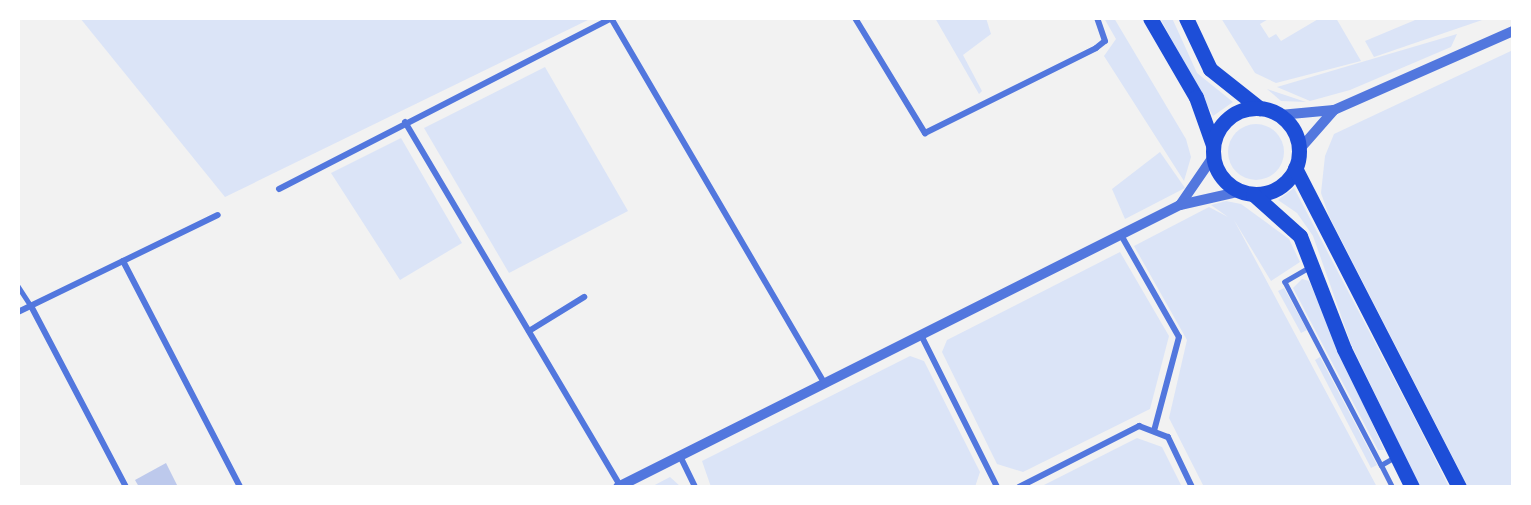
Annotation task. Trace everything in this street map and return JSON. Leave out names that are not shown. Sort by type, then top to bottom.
[{"type":"highway","points":[[1150,18],[1196,98],[1223,178],[1248,192],[1300,236],[1412,487]]},
{"type":"highway","points":[[1186,18],[1210,69],[1259,108],[1280,115],[1297,136],[1299,150],[1295,168],[1278,188],[1248,192]]},
{"type":"highway","points":[[1213,151],[1234,113],[1259,108]]},
{"type":"highway","points":[[1295,168],[1459,487]]},
{"type":"street","points":[[279,189],[405,122],[611,18],[824,383]]},
{"type":"street","points":[[855,18],[925,134],[1105,41],[1097,18]]},
{"type":"street","points":[[1280,115],[1334,110],[1513,31]]},
{"type":"street","points":[[1299,150],[1334,110]]},
{"type":"street","points":[[405,122],[619,487],[1180,205],[1248,192]]},
{"type":"street","points":[[1180,205],[1213,151]]},
{"type":"street","points":[[18,312],[218,215]]},
{"type":"street","points":[[1121,235],[1179,338],[1154,431]]},
{"type":"street","points":[[123,261],[240,487]]},
{"type":"street","points":[[529,331],[584,297]]},
{"type":"street","points":[[31,306],[126,487]]},
{"type":"street","points":[[921,335],[997,487]]},
{"type":"street","points":[[1019,487],[1139,426],[1168,437],[1192,487]]},
{"type":"street","points":[[680,456],[695,487]]},
{"type":"lane","points":[[1312,267],[1285,282],[1392,487]]},
{"type":"lane","points":[[18,286],[31,306]]},
{"type":"lane","points":[[1381,465],[1397,456]]},
{"type":"shaded area","points":[[80,18],[592,18],[225,197]]},
{"type":"shaded area","points":[[935,18],[986,18],[991,34],[963,55],[982,91],[979,94]]},
{"type":"shaded area","points":[[1104,18],[1114,18],[1186,139],[1191,157],[1184,181],[1104,56],[1116,39]]},
{"type":"shaded area","points":[[1160,18],[1172,18],[1197,73],[1233,102],[1213,116]]},
{"type":"shaded area","points":[[1221,18],[1270,18],[1260,24],[1269,38],[1276,34],[1281,41],[1320,18],[1336,18],[1361,61],[1276,83],[1255,73]]},
{"type":"shaded area","points":[[1420,18],[1488,18],[1374,57],[1365,41]]},
{"type":"shaded area","points":[[1457,34],[1451,47],[1350,90],[1310,101],[1277,87]]},
{"type":"shaded area","points":[[1513,50],[1513,487],[1468,487],[1329,216],[1321,193],[1325,156],[1334,134]]},
{"type":"shaded area","points":[[545,67],[628,211],[509,273],[424,128]]},
{"type":"shaded area","points":[[1267,89],[1306,102],[1281,101]]},
{"type":"shaded area","points":[[1256,124],[1267,126],[1276,132],[1282,141],[1284,152],[1282,163],[1276,172],[1267,178],[1256,180],[1245,178],[1236,172],[1230,163],[1228,152],[1230,141],[1236,132],[1245,126]]},
{"type":"shaded area","points":[[401,138],[462,243],[400,280],[331,173]]},
{"type":"shaded area","points":[[1160,152],[1185,188],[1125,219],[1112,189]]},
{"type":"shaded area","points":[[1294,188],[1449,487],[1420,487],[1351,344],[1313,236],[1297,213],[1278,200]]},
{"type":"shaded area","points":[[1226,201],[1241,204],[1289,239],[1300,262],[1271,281],[1234,220],[1377,487],[1204,487],[1169,418],[1187,340],[1134,246],[1209,207],[1228,217],[1211,205]]},
{"type":"shaded area","points":[[1120,252],[1169,336],[1150,409],[1023,472],[997,464],[942,352],[947,340]]},
{"type":"shaded area","points":[[1302,279],[1309,281],[1384,450],[1378,450],[1293,288]]},
{"type":"shaded area","points":[[1284,288],[1307,330],[1301,333],[1278,291]]},
{"type":"shaded area","points":[[910,356],[924,361],[980,472],[975,487],[711,487],[702,461]]},
{"type":"shaded area","points":[[1320,357],[1377,465],[1371,468],[1315,360]]},
{"type":"shaded area","points":[[1137,438],[1162,447],[1182,487],[1040,487]]},
{"type":"shaded area","points":[[670,477],[681,487],[651,487]]},
{"type":"building","points":[[166,463],[178,487],[139,487],[135,480]]}]
